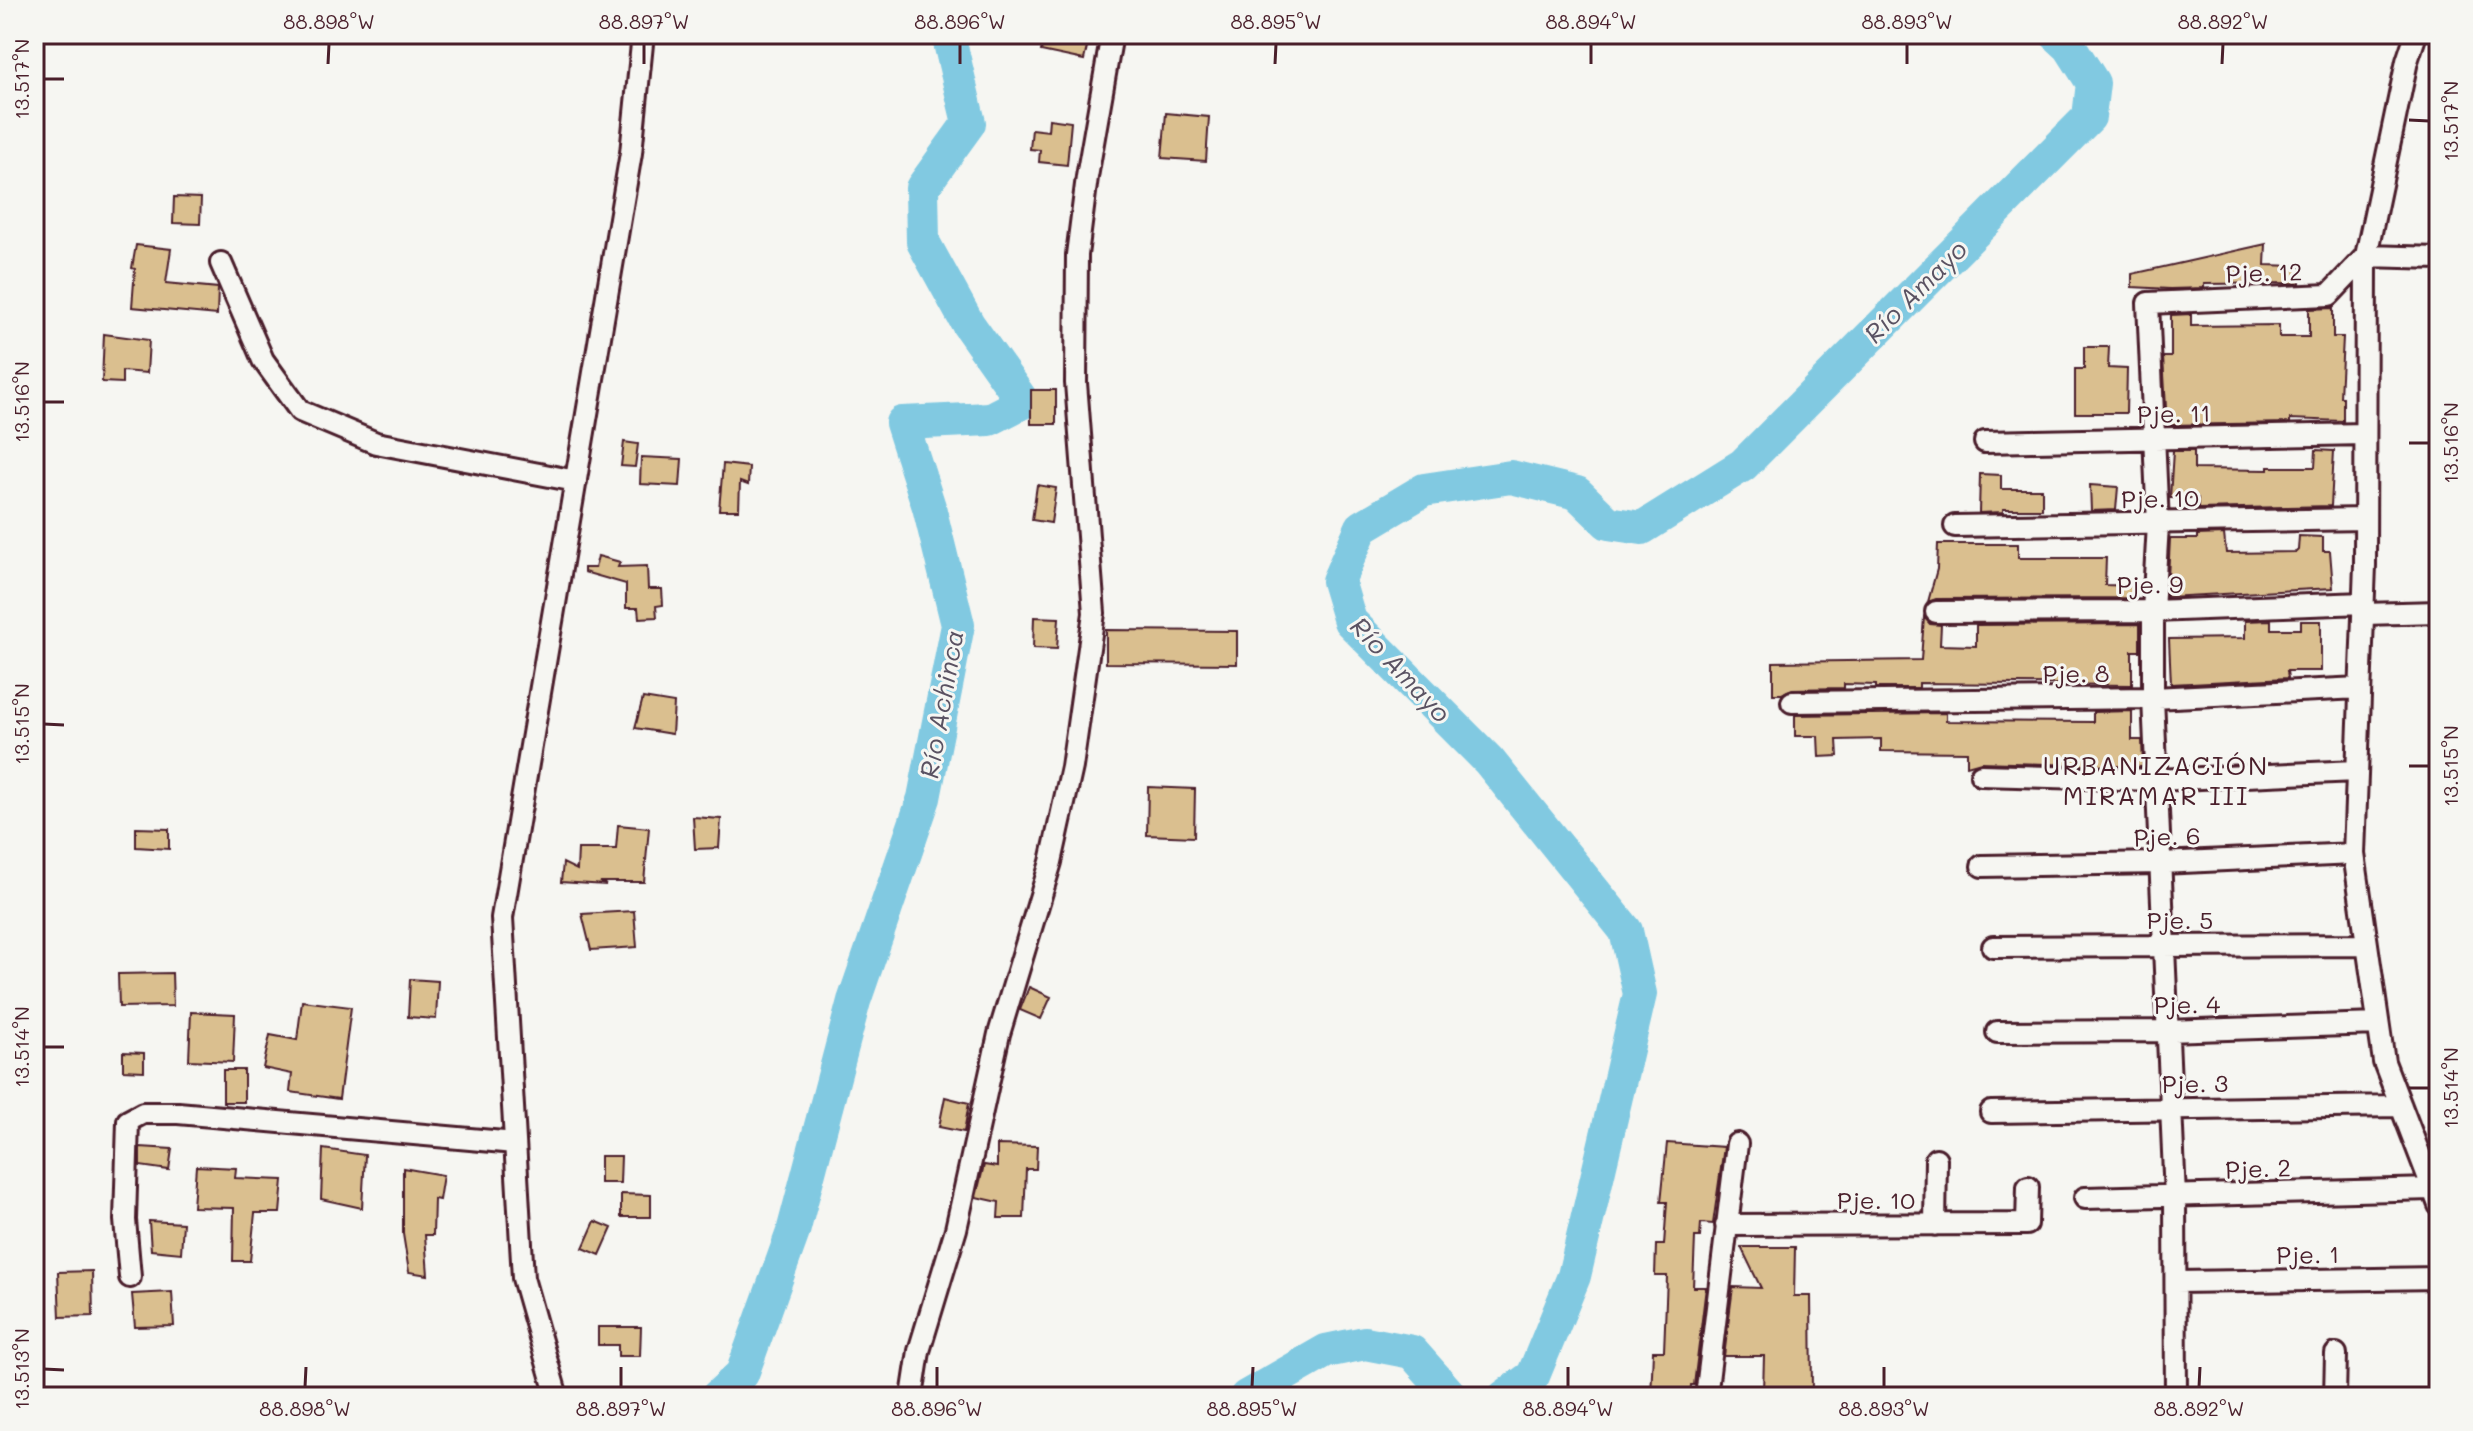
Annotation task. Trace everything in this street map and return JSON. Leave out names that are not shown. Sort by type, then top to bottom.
[{"type":"street","points":[[557,1397],[523,1278],[502,918],[631,153],[643,34]]},
{"type":"street","points":[[912,1397],[919,1351],[956,1229],[999,1034],[1051,862],[1072,767],[1094,613],[1076,383],[1077,255],[1112,34]]},
{"type":"street","points":[[2416,34],[2407,61],[2366,256],[2364,609],[2354,854],[2384,1062],[2436,1197]]},
{"type":"street","points":[[2366,256],[2439,258]]},
{"type":"street","name":"Pje. 12","points":[[2155,439],[2148,303],[2329,295],[2366,256]]},
{"type":"street","points":[[221,263],[263,360],[300,411],[376,443],[576,481]]},
{"type":"street","name":"Pje. 11","points":[[1985,442],[2365,434]]},
{"type":"street","points":[[2155,439],[2158,524],[2153,611],[2153,698],[2175,1197],[2176,1397]]},
{"type":"street","name":"Pje. 10","points":[[1955,526],[2365,519]]},
{"type":"street","name":"Pje. 9","points":[[1936,612],[2364,609],[2439,612]]},
{"type":"street","name":"Pje. 8","points":[[1792,702],[2153,698],[2360,688]]},
{"type":"street","points":[[1981,775],[2156,780],[2357,771]]},
{"type":"street","name":"Pje. 6","points":[[1982,866],[2161,863],[2354,854]]},
{"type":"street","name":"Pje. 5","points":[[1993,947],[2367,945]]},
{"type":"street","name":"Pje. 4","points":[[1997,1032],[2166,1031],[2378,1024]]},
{"type":"street","name":"Pje. 3","points":[[1991,1112],[2401,1106]]},
{"type":"street","points":[[130,1277],[125,1220],[128,1121],[143,1113],[178,1113],[515,1143]]},
{"type":"street","points":[[1706,1397],[1737,1144]]},
{"type":"street","points":[[1935,1225],[1936,1159]]},
{"type":"street","name":"Pje. 10","points":[[1726,1225],[2027,1224],[2028,1187]]},
{"type":"street","name":"Pje. 2","points":[[2085,1198],[2436,1197]]},
{"type":"street","name":"Pje. 1","points":[[2177,1282],[2439,1278]]},
{"type":"street","points":[[2335,1397],[2336,1354]]},
{"type":"building","points":[[1045,34],[1090,34],[1084,60],[1041,51]]},
{"type":"building","points":[[1166,113],[1209,117],[1206,161],[1162,158]]},
{"type":"building","points":[[1049,119],[1071,122],[1067,165],[1039,162],[1040,150],[1030,149],[1032,129],[1048,131]]},
{"type":"building","points":[[174,197],[201,198],[200,224],[173,223]]},
{"type":"building","points":[[2266,244],[2265,265],[2300,266],[2300,283],[2204,284],[2204,288],[2170,289],[2132,287],[2132,274]]},
{"type":"building","points":[[136,245],[171,249],[166,283],[218,288],[217,315],[132,307],[135,269],[132,268]]},
{"type":"building","points":[[2333,308],[2333,337],[2343,337],[2340,397],[2343,397],[2343,421],[2290,419],[2290,423],[2167,425],[2163,357],[2171,357],[2171,315],[2191,314],[2191,326],[2279,325],[2279,337],[2309,337],[2309,309]]},
{"type":"building","points":[[104,334],[149,340],[147,373],[122,371],[122,383],[102,382]]},
{"type":"building","points":[[2084,347],[2109,347],[2108,368],[2127,369],[2126,413],[2075,413],[2075,369],[2084,369]]},
{"type":"building","points":[[1031,390],[1056,390],[1056,424],[1031,424]]},
{"type":"building","points":[[624,442],[638,444],[635,467],[621,466]]},
{"type":"building","points":[[2316,450],[2334,451],[2331,506],[2198,509],[2198,498],[2170,498],[2173,451],[2194,451],[2194,469],[2268,470],[2268,467],[2315,467]]},
{"type":"building","points":[[641,457],[682,459],[680,486],[640,484]]},
{"type":"building","points":[[723,464],[749,467],[748,485],[740,482],[739,510],[719,510]]},
{"type":"building","points":[[1980,474],[2001,475],[2001,489],[2042,489],[2042,509],[2003,509],[2003,512],[1979,513]]},
{"type":"building","points":[[1037,485],[1056,488],[1051,523],[1032,520]]},
{"type":"building","points":[[2090,485],[2118,487],[2116,510],[2091,511]]},
{"type":"building","points":[[2224,534],[2226,553],[2296,552],[2299,536],[2323,537],[2323,551],[2330,551],[2333,588],[2167,597],[2170,539],[2197,539],[2197,535]]},
{"type":"building","points":[[1938,544],[2018,544],[2018,558],[2106,558],[2105,585],[2136,586],[2136,598],[1936,599],[1928,602],[1937,569]]},
{"type":"building","points":[[598,556],[620,562],[618,567],[647,566],[648,589],[662,589],[663,605],[656,606],[657,617],[639,618],[638,608],[626,608],[626,584],[584,572],[584,568],[595,568]]},
{"type":"building","points":[[1034,617],[1059,618],[1057,649],[1033,648]]},
{"type":"building","points":[[1924,617],[1930,624],[1941,625],[1940,645],[1976,646],[1976,625],[2140,624],[2140,651],[2132,651],[2132,685],[1919,683],[1919,688],[1876,688],[1876,685],[1844,684],[1844,688],[1792,689],[1773,694],[1773,662],[1921,660]]},
{"type":"building","points":[[2271,620],[2271,629],[2301,629],[2301,621],[2321,621],[2321,671],[2287,671],[2288,678],[2171,684],[2169,639],[2245,638],[2245,621]]},
{"type":"building","points":[[1106,630],[1237,631],[1237,664],[1106,663]]},
{"type":"building","points":[[643,698],[674,703],[672,734],[635,728]]},
{"type":"building","points":[[2132,711],[2132,740],[2142,740],[2143,767],[1981,762],[1967,766],[1967,752],[1881,751],[1881,739],[1837,740],[1838,756],[1819,757],[1818,736],[1795,736],[1795,715],[1946,713],[1946,721],[2093,722],[2093,712]]},
{"type":"building","points":[[1148,787],[1195,789],[1194,837],[1147,835]]},
{"type":"building","points":[[693,817],[721,819],[719,848],[695,849]]},
{"type":"building","points":[[618,825],[649,828],[644,882],[600,882],[606,885],[561,882],[563,863],[577,870],[578,849],[616,849]]},
{"type":"building","points":[[136,828],[169,829],[169,849],[136,847]]},
{"type":"building","points":[[634,911],[637,947],[591,950],[582,914]]},
{"type":"building","points":[[172,973],[173,1006],[119,1007],[118,974]]},
{"type":"building","points":[[410,979],[438,981],[436,1019],[408,1017]]},
{"type":"building","points":[[1029,987],[1051,997],[1041,1019],[1020,1010]]},
{"type":"building","points":[[302,1001],[351,1007],[339,1099],[290,1092],[292,1074],[263,1068],[270,1035],[297,1040]]},
{"type":"building","points":[[191,1012],[235,1014],[233,1062],[189,1060]]},
{"type":"building","points":[[123,1052],[144,1053],[144,1071],[123,1070]]},
{"type":"building","points":[[223,1070],[244,1070],[244,1102],[223,1102]]},
{"type":"building","points":[[945,1097],[969,1103],[964,1132],[939,1127]]},
{"type":"building","points":[[1667,1143],[1724,1147],[1713,1224],[1701,1223],[1700,1237],[1695,1237],[1693,1287],[1706,1287],[1690,1397],[1651,1397],[1653,1351],[1664,1351],[1667,1276],[1655,1276],[1656,1245],[1664,1245],[1667,1202],[1661,1202]]},
{"type":"building","points":[[997,1145],[1037,1146],[1036,1169],[1026,1169],[1024,1218],[998,1218],[999,1202],[976,1197],[984,1165],[997,1167]]},
{"type":"building","points":[[140,1147],[172,1149],[169,1170],[140,1166]]},
{"type":"building","points":[[323,1149],[365,1155],[362,1208],[321,1199]]},
{"type":"building","points":[[600,1156],[621,1156],[620,1183],[600,1183]]},
{"type":"building","points":[[196,1166],[236,1168],[235,1178],[283,1180],[280,1213],[255,1213],[250,1261],[233,1261],[234,1208],[193,1207]]},
{"type":"building","points":[[403,1168],[443,1175],[439,1200],[434,1199],[433,1235],[425,1235],[428,1275],[409,1272],[403,1234]]},
{"type":"building","points":[[621,1194],[651,1195],[651,1217],[621,1217]]},
{"type":"building","points":[[149,1221],[183,1223],[181,1253],[151,1250]]},
{"type":"building","points":[[595,1221],[612,1228],[600,1255],[583,1248]]},
{"type":"building","points":[[1741,1247],[1795,1247],[1794,1296],[1811,1296],[1812,1393],[1763,1392],[1764,1356],[1724,1356],[1733,1287],[1761,1288]]},
{"type":"building","points":[[92,1271],[93,1316],[60,1317],[58,1272]]},
{"type":"building","points":[[172,1292],[174,1326],[135,1327],[132,1294]]},
{"type":"building","points":[[598,1327],[641,1327],[640,1356],[618,1356],[618,1345],[598,1345]]},
{"type":"waterway","name":"Río Achinca","points":[[717,1397],[742,1374],[793,1232],[854,1001],[924,798],[958,625],[929,507],[902,423],[990,419],[1023,402],[968,324],[923,242],[922,188],[969,123],[948,34]]},
{"type":"waterway","name":"Río Amayo","points":[[1504,1397],[1533,1376],[1574,1276],[1640,994],[1626,931],[1489,761],[1350,621],[1338,581],[1362,527],[1424,490],[1511,477],[1577,493],[1608,523],[1642,528],[1743,465],[2089,117],[2093,83],[2070,47],[2056,34]]},
{"type":"waterway","name":"Río Amayo","points":[[1246,1397],[1326,1351],[1365,1343],[1412,1352],[1452,1397]]},
{"type":"district","name":"URBANIZACIÓN MIRAMAR III","points":[[2156,780]]}]
